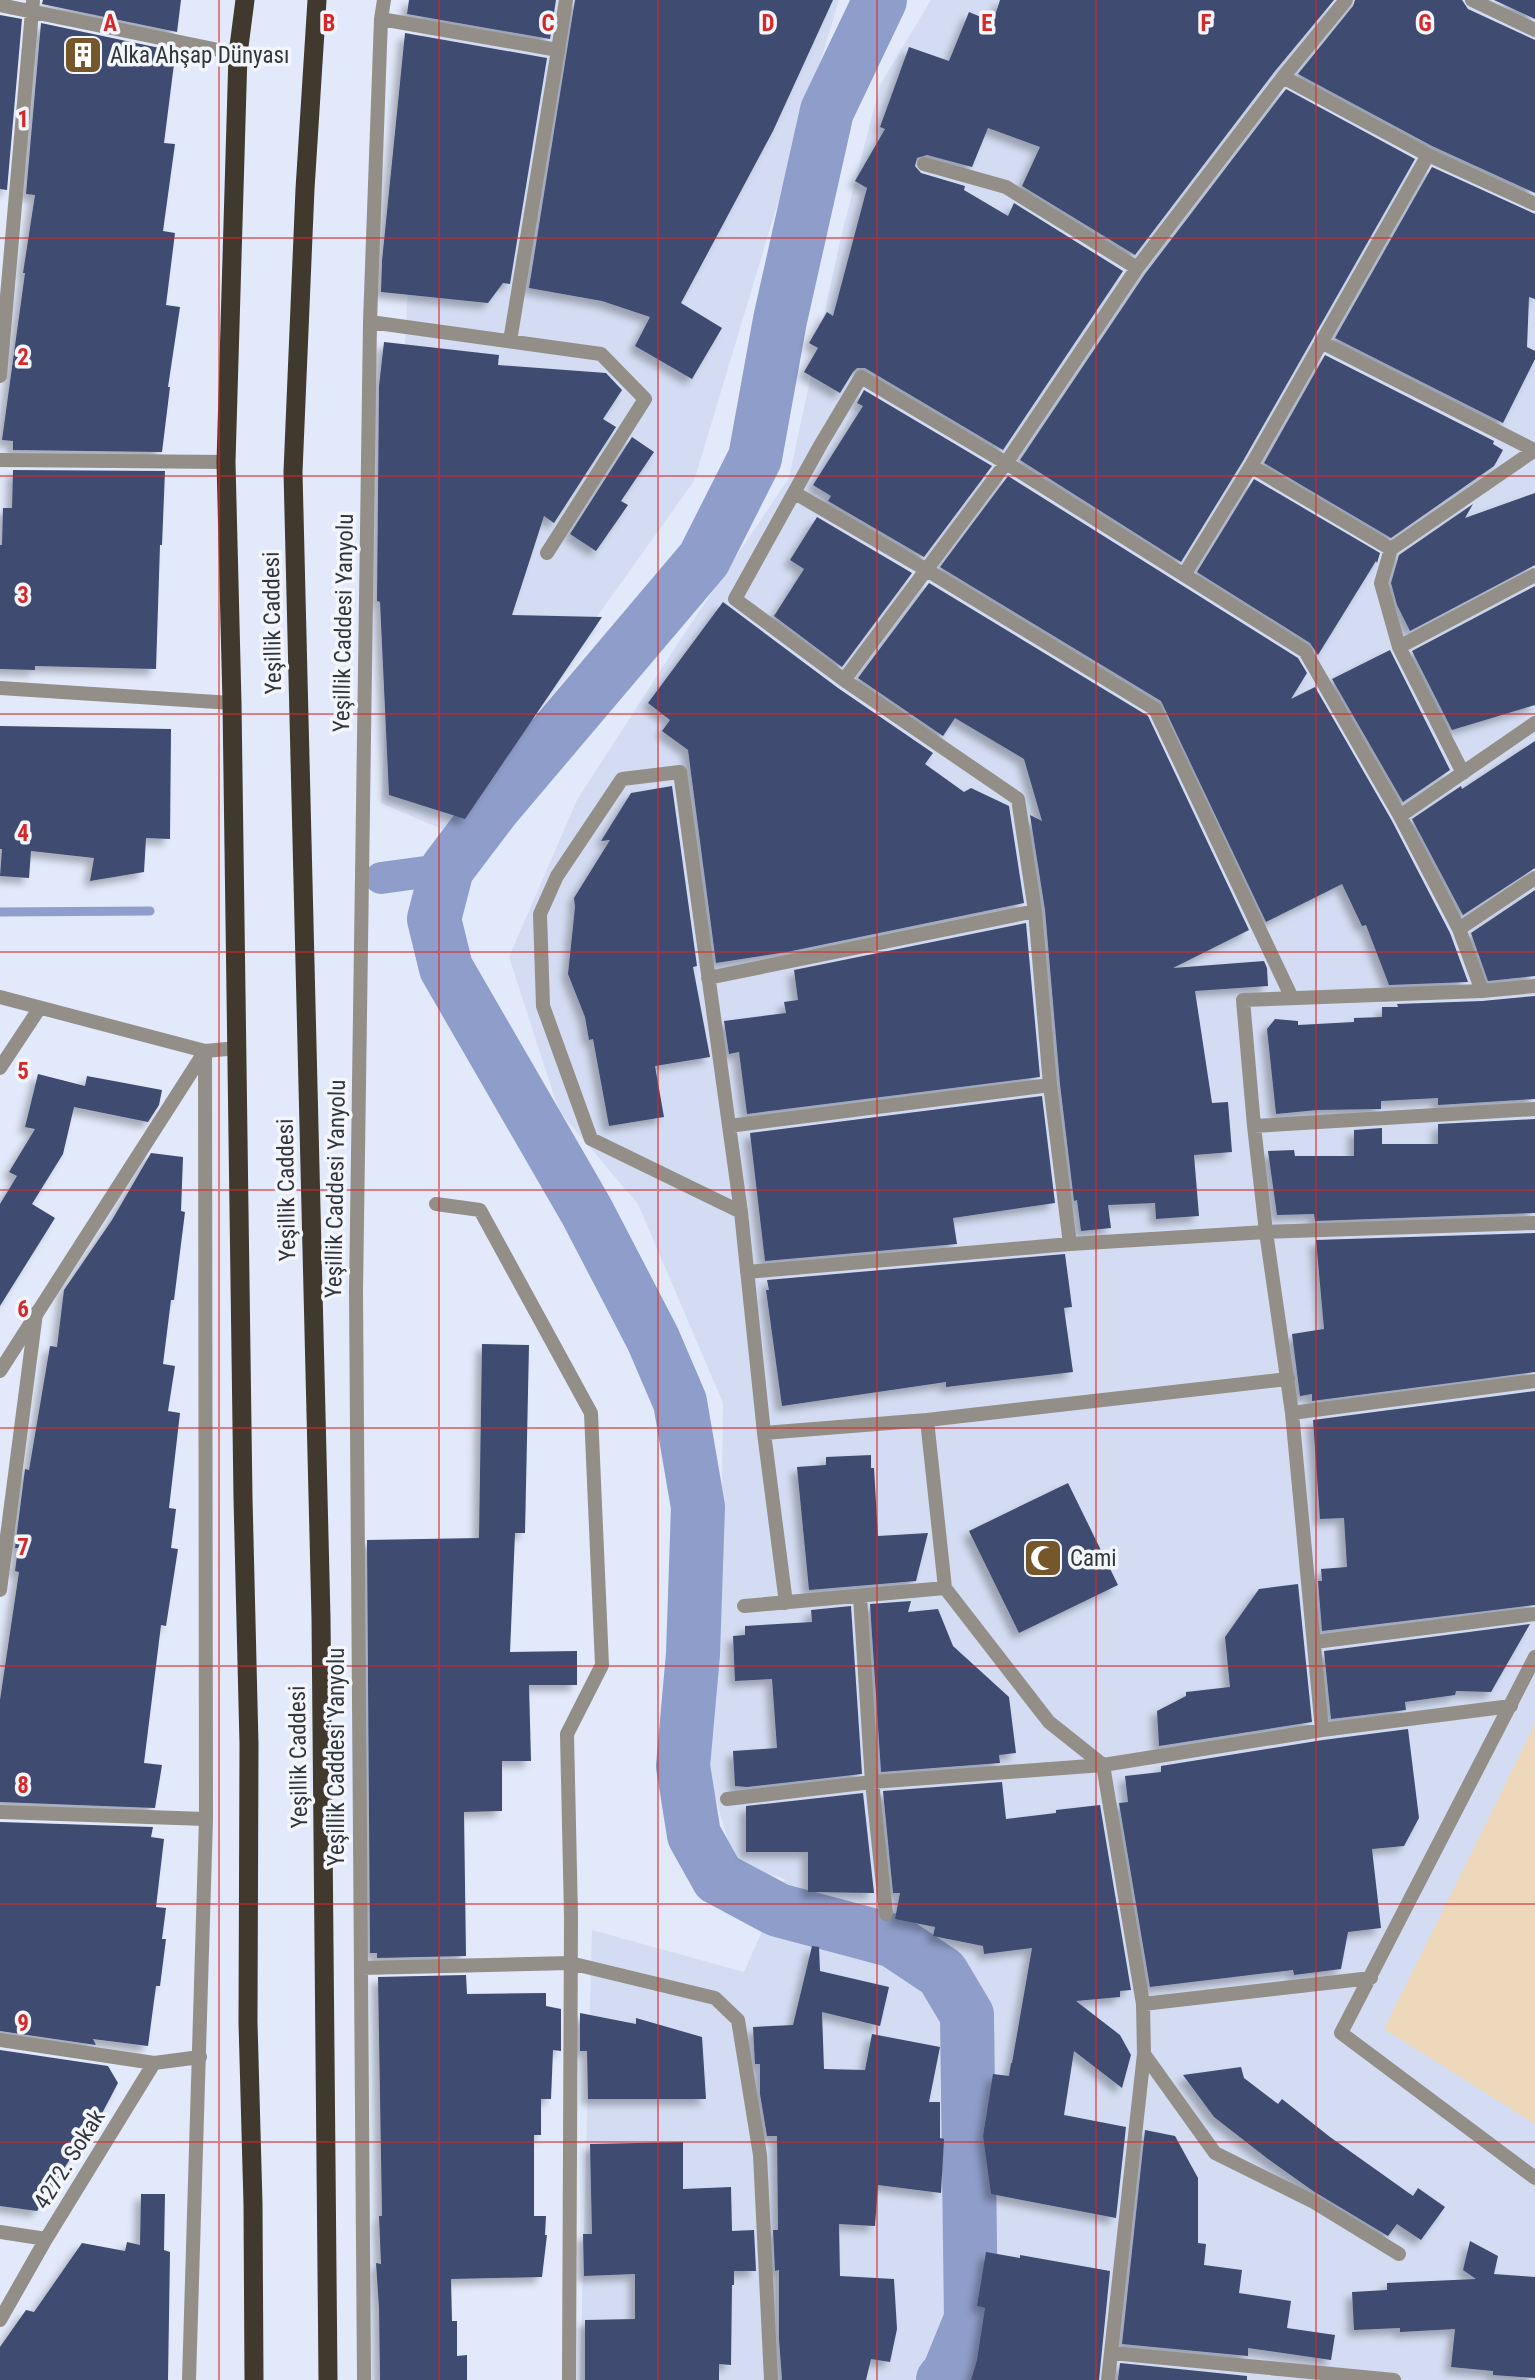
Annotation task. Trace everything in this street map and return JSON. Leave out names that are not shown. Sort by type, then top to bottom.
[{"type":"highway","name":"Yeşillik Caddesi","points":[[245,0],[238,54],[226,462],[249,1772],[248,2022],[254,2204],[254,2380]]},
{"type":"highway","name":"Yeşillik Caddesi","points":[[317,0],[305,189],[293,472],[321,1618],[328,2380]]},
{"type":"street","name":"Yeşillik Caddesi Yanyolu","points":[[364,2380],[356,1292],[369,322],[381,19],[384,0]]},
{"type":"street","points":[[510,341],[566,0]]},
{"type":"street","points":[[844,680],[1006,463],[1137,268],[1283,77],[1346,0]]},
{"type":"street","points":[[1472,0],[1535,30]]},
{"type":"street","points":[[0,5],[32,6],[238,54]]},
{"type":"street","points":[[0,376],[32,6]]},
{"type":"street","points":[[381,19],[558,50]]},
{"type":"street","points":[[1283,77],[1428,155],[1535,204]]},
{"type":"street","points":[[1184,575],[1251,466],[1428,155]]},
{"type":"street","points":[[924,164],[1006,187],[1137,268]]},
{"type":"street","points":[[369,322],[601,354],[645,399],[547,553]]},
{"type":"street","points":[[1321,342],[1534,450],[1391,549],[1381,583],[1399,647],[1463,773]]},
{"type":"street","points":[[1070,1244],[1050,1085],[1035,911],[1018,799],[844,680],[735,599],[861,377],[1006,463],[1305,651],[1401,816],[1459,929],[1482,991]]},
{"type":"street","points":[[0,460],[226,462]]},
{"type":"street","points":[[1251,466],[1391,549]]},
{"type":"street","points":[[795,493],[1154,709],[1292,998]]},
{"type":"street","points":[[1399,647],[1535,575]]},
{"type":"street","points":[[0,688],[232,703]]},
{"type":"street","points":[[1401,816],[1535,723]]},
{"type":"street","points":[[741,1212],[591,1139],[543,1006],[540,914],[556,876],[622,779],[680,772],[741,1212],[764,1433],[786,1603]]},
{"type":"street","points":[[1459,929],[1535,878]]},
{"type":"street","points":[[708,978],[1035,911]]},
{"type":"street","points":[[1322,1730],[1292,1413],[1266,1232],[1243,1000],[1482,991],[1535,986]]},
{"type":"street","points":[[0,997],[205,1051],[238,1048]]},
{"type":"street","points":[[0,1068],[39,1009]]},
{"type":"street","points":[[0,1371],[205,1051]]},
{"type":"street","points":[[189,2380],[206,1819],[205,1051]]},
{"type":"street","points":[[729,1126],[1050,1085]]},
{"type":"street","points":[[1254,1126],[1535,1109]]},
{"type":"street","points":[[436,1203],[480,1210],[591,1413],[603,1665],[566,1734],[570,1964],[569,2380]]},
{"type":"street","points":[[747,1272],[1070,1244],[1266,1232],[1535,1223]]},
{"type":"street","points":[[0,1590],[36,1314]]},
{"type":"street","points":[[764,1433],[927,1420],[1288,1379]]},
{"type":"street","points":[[1292,1413],[1535,1381]]},
{"type":"street","points":[[927,1420],[945,1588],[1049,1722],[1103,1765],[1143,2004],[1144,2054],[1108,2380]]},
{"type":"street","points":[[744,1606],[945,1588]]},
{"type":"street","points":[[860,1597],[872,1782],[886,1914]]},
{"type":"street","points":[[1315,1642],[1535,1614]]},
{"type":"street","points":[[1535,1657],[1341,2033],[1535,2178]]},
{"type":"street","points":[[727,1799],[872,1782],[1103,1765],[1322,1730],[1511,1706]]},
{"type":"street","points":[[0,1812],[206,1819]]},
{"type":"street","points":[[361,1968],[570,1964],[715,1998],[738,2020],[760,2155],[771,2380]]},
{"type":"street","points":[[1143,2004],[1371,1978]]},
{"type":"street","points":[[0,2040],[155,2063],[200,2057]]},
{"type":"street","points":[[1144,2054],[1215,2153],[1314,2202],[1399,2253]]},
{"type":"street","name":"4272. Sokak","points":[[0,2320],[46,2239],[155,2063]]},
{"type":"street","points":[[0,2232],[46,2239]]},
{"type":"street","points":[[1112,2353],[1394,2380]]},
{"type":"shaded area","points":[[423,0],[839,0],[694,481],[444,830],[381,803]]},
{"type":"shaded area","points":[[931,0],[1535,0],[1535,2380],[580,2380],[592,1930],[744,1972],[785,1879],[734,1861],[709,1776],[720,1637],[723,1403],[638,1204],[559,1111],[509,957],[577,800],[789,478],[840,241],[880,85]]},
{"type":"shaded area","points":[[1535,1724],[1535,2124],[1384,2029]]},
{"type":"building","points":[[43,0],[181,0],[177,32],[42,4]]},
{"type":"building","points":[[409,0],[556,0],[550,39],[407,14]]},
{"type":"building","points":[[575,0],[833,0],[773,131],[681,303],[722,328],[692,379],[635,346],[650,317],[602,301],[529,288]]},
{"type":"building","points":[[1000,0],[1334,0],[1275,71],[1135,255],[1022,186],[1040,147],[988,128],[972,167],[927,155],[917,158],[915,166],[921,173],[965,186],[964,190],[1008,216],[1014,203],[1123,271],[1003,450],[865,368],[857,368],[853,372],[840,393],[804,372],[818,348],[809,343],[827,312],[833,316],[867,188],[855,181],[885,129],[880,127],[909,47],[949,61],[969,12],[993,22]]},
{"type":"building","points":[[1355,0],[1462,0],[1468,9],[1535,40],[1535,193],[1432,146],[1298,74]]},
{"type":"building","points":[[1494,0],[1535,0],[1535,19]]},
{"type":"building","points":[[0,15],[22,19],[7,190],[0,189]]},
{"type":"building","points":[[41,23],[174,51],[164,143],[175,144],[163,231],[175,233],[166,305],[180,307],[162,452],[13,450],[13,441],[2,440],[35,195],[26,194]]},
{"type":"building","points":[[405,33],[547,58],[510,284],[503,283],[488,303],[381,292]]},
{"type":"building","points":[[1286,89],[1415,159],[1243,461],[1181,562],[1020,460],[1145,274]]},
{"type":"building","points":[[1432,167],[1535,214],[1535,299],[1529,297],[1527,347],[1535,351],[1535,359],[1503,423],[1335,338]]},
{"type":"building","points":[[384,342],[499,355],[498,365],[606,373],[622,390],[603,419],[616,427],[554,523],[544,516],[512,615],[602,617],[465,819],[389,795],[380,602],[377,601],[379,386]]},
{"type":"building","points":[[1325,355],[1494,441],[1493,444],[1503,450],[1494,466],[1391,538],[1264,463]]},
{"type":"building","points":[[864,390],[992,466],[924,557],[828,501],[831,496],[813,485],[863,406],[857,403]]},
{"type":"building","points":[[632,437],[654,452],[621,501],[628,505],[596,551],[570,534]]},
{"type":"building","points":[[13,470],[165,471],[156,669],[35,666],[35,670],[0,669],[0,545],[3,508],[12,508]]},
{"type":"building","points":[[1008,476],[1298,658],[1307,673],[1291,699],[1315,687],[1392,821],[1450,933],[1468,982],[1389,985],[1366,925],[1362,926],[1342,884],[1266,922],[1161,701],[940,567]]},
{"type":"building","points":[[1254,479],[1380,553],[1377,563],[1376,561],[1318,655],[1310,643],[1197,572]]},
{"type":"building","points":[[1535,493],[1535,565],[1410,631],[1397,605],[1391,583],[1399,555],[1473,504],[1465,518]]},
{"type":"building","points":[[817,517],[912,573],[842,667],[774,616],[804,569],[790,560]]},
{"type":"building","points":[[929,583],[1148,716],[1249,930],[1173,968],[1264,961],[1267,968],[1268,986],[1195,991],[1212,1103],[1228,1102],[1232,1152],[1194,1155],[1199,1216],[1156,1219],[1155,1203],[1108,1205],[1111,1228],[1081,1231],[1077,1200],[1074,1201],[1060,1084],[1045,910],[1030,815],[1042,821],[1024,759],[955,718],[943,736],[858,678]]},
{"type":"building","points":[[1535,586],[1535,705],[1452,730],[1412,651]]},
{"type":"building","points":[[723,602],[838,688],[933,753],[925,764],[964,792],[971,788],[1009,806],[1024,903],[787,952],[716,963],[688,750],[662,731],[670,720],[648,703]]},
{"type":"building","points":[[1390,650],[1450,770],[1403,802],[1332,679]]},
{"type":"building","points":[[0,726],[171,729],[170,839],[146,838],[144,872],[90,881],[94,858],[31,851],[29,878],[0,876]]},
{"type":"building","points":[[1535,741],[1535,868],[1463,915],[1412,819]]},
{"type":"building","points":[[672,786],[697,966],[693,967],[710,1057],[655,1066],[664,1117],[609,1126],[593,1039],[589,1040],[585,1017],[568,974],[574,898],[610,840],[601,841],[631,793]]},
{"type":"building","points":[[1535,890],[1535,976],[1488,981],[1471,933]]},
{"type":"building","points":[[1026,923],[1040,1077],[747,1114],[739,1052],[729,1054],[724,1021],[786,1013],[784,1002],[798,1000],[794,970]]},
{"type":"building","points":[[1535,996],[1535,1099],[1438,1105],[1438,1098],[1381,1101],[1381,1109],[1276,1114],[1267,1029],[1275,1019],[1298,1021],[1298,1025],[1354,1022],[1354,1018],[1382,1017],[1382,1007],[1398,1007],[1397,1004]]},
{"type":"building","points":[[38,1074],[85,1086],[87,1076],[162,1090],[159,1105],[148,1122],[74,1107],[63,1154],[32,1204],[55,1218],[0,1306],[0,1204],[17,1176],[9,1172],[35,1129],[25,1127]]},
{"type":"building","points":[[1042,1096],[1055,1203],[953,1218],[957,1244],[765,1261],[750,1133]]},
{"type":"building","points":[[1535,1119],[1535,1213],[1315,1221],[1314,1214],[1277,1215],[1268,1151],[1294,1150],[1295,1156],[1354,1156],[1354,1130],[1382,1128],[1382,1144],[1438,1144],[1438,1124]]},
{"type":"building","points":[[151,1153],[183,1157],[181,1211],[185,1212],[163,1364],[175,1366],[168,1411],[180,1413],[169,1508],[176,1509],[171,1548],[178,1549],[166,1626],[161,1625],[144,1763],[162,1765],[155,1808],[0,1802],[0,1700],[19,1572],[15,1571],[18,1548],[15,1548],[25,1469],[29,1470],[50,1346],[57,1347],[64,1290],[112,1220]]},
{"type":"building","points":[[1535,1233],[1535,1372],[1312,1401],[1312,1394],[1300,1396],[1292,1334],[1324,1329],[1316,1240]]},
{"type":"building","points":[[1065,1254],[1072,1307],[1064,1308],[1073,1372],[946,1387],[946,1382],[782,1406],[766,1290],[769,1290],[767,1280]]},
{"type":"building","points":[[482,1344],[529,1345],[525,1533],[515,1533],[510,1652],[577,1651],[577,1685],[529,1685],[531,1761],[502,1761],[502,1811],[464,1812],[466,1956],[377,1958],[377,1953],[370,1953],[367,1540],[479,1538]]},
{"type":"building","points":[[1535,1391],[1535,1605],[1322,1631],[1318,1581],[1322,1581],[1321,1569],[1347,1567],[1344,1518],[1320,1519],[1313,1420]]},
{"type":"building","points":[[871,1455],[878,1536],[928,1533],[916,1581],[809,1590],[797,1467],[826,1465],[826,1457]]},
{"type":"building","name":"Cami","points":[[1068,1483],[1118,1585],[1019,1633],[969,1531]]},
{"type":"building","points":[[1298,1584],[1312,1722],[1159,1746],[1157,1711],[1186,1696],[1186,1692],[1230,1687],[1225,1637],[1259,1589]]},
{"type":"building","points":[[911,1601],[908,1612],[938,1609],[953,1646],[1009,1697],[1016,1753],[999,1755],[1000,1763],[881,1772],[870,1604]]},
{"type":"building","points":[[851,1606],[862,1774],[747,1787],[735,1786],[733,1751],[777,1748],[772,1679],[735,1681],[733,1636],[745,1635],[745,1626],[812,1622],[811,1610]]},
{"type":"building","points":[[1530,1624],[1491,1692],[1456,1691],[1455,1695],[1405,1702],[1406,1710],[1331,1719],[1324,1651]]},
{"type":"building","points":[[1408,1729],[1419,1818],[1404,1846],[1372,1849],[1381,1928],[1348,1932],[1341,1969],[1294,1975],[1293,1970],[1150,1987],[1119,1803],[1128,1802],[1125,1776],[1161,1772],[1161,1766]]},
{"type":"building","points":[[1002,1782],[1006,1819],[1100,1805],[1131,1990],[1120,1991],[1120,1997],[1076,2001],[1120,2035],[1131,2055],[1122,2088],[1074,2051],[1064,2115],[1126,2127],[1116,2218],[991,2194],[983,2136],[993,2074],[1009,2076],[1032,1948],[984,1954],[983,1946],[933,1936],[935,1927],[895,1919],[900,1893],[893,1893],[883,1791]]},
{"type":"building","points":[[863,1793],[874,1893],[808,1892],[808,1852],[746,1852],[746,1806]]},
{"type":"building","points":[[0,1822],[153,1827],[151,1837],[164,1839],[156,1907],[166,1908],[162,1939],[166,1939],[148,2046],[93,2039],[96,2045],[0,2031]]},
{"type":"building","points":[[812,1946],[819,1947],[820,1971],[889,1987],[880,2026],[822,2012],[824,2069],[865,2070],[872,2034],[940,2047],[929,2102],[940,2102],[940,2138],[944,2139],[941,2193],[878,2185],[875,2226],[839,2224],[840,2276],[894,2279],[897,2329],[890,2362],[871,2359],[866,2380],[782,2380],[779,2270],[775,2271],[773,2230],[778,2230],[777,2136],[767,2136],[760,2094],[760,2064],[755,2064],[753,2027],[793,2025]]},
{"type":"building","points":[[466,1975],[467,1994],[546,1993],[546,2006],[561,2009],[561,2051],[553,2050],[551,2099],[541,2099],[541,2135],[534,2135],[534,2216],[546,2216],[547,2235],[542,2277],[451,2279],[452,2321],[457,2321],[457,2356],[467,2355],[467,2380],[380,2380],[376,2263],[381,2264],[379,2216],[382,2216],[378,1977]]},
{"type":"building","points":[[580,2013],[636,2024],[636,2018],[702,2037],[706,2099],[588,2099],[587,2051],[580,2051]]},
{"type":"building","points":[[0,2050],[108,2066],[118,2083],[98,2121],[95,2120],[37,2211],[0,2206]]},
{"type":"building","points":[[1241,2067],[1244,2078],[1278,2104],[1282,2099],[1413,2196],[1418,2188],[1445,2207],[1421,2240],[1397,2224],[1388,2236],[1313,2191],[1214,2117],[1183,2075]]},
{"type":"building","points":[[1145,2130],[1175,2136],[1198,2178],[1198,2243],[1206,2244],[1204,2265],[1242,2270],[1239,2293],[1291,2301],[1287,2328],[1335,2335],[1331,2360],[1248,2348],[1248,2356],[1122,2344]]},
{"type":"building","points":[[683,2142],[683,2189],[731,2187],[732,2231],[754,2230],[756,2271],[734,2271],[731,2365],[719,2364],[719,2380],[585,2380],[585,2320],[635,2319],[635,2274],[584,2276],[583,2234],[592,2234],[590,2144]]},
{"type":"building","points":[[141,2194],[165,2194],[164,2250],[170,2252],[168,2380],[0,2380],[0,2347],[26,2310],[34,2312],[82,2243],[125,2251],[127,2242],[140,2245]]},
{"type":"building","points":[[1470,2241],[1498,2256],[1494,2274],[1535,2277],[1535,2378],[1493,2375],[1493,2371],[1451,2367],[1455,2329],[1400,2332],[1400,2328],[1354,2330],[1352,2292],[1387,2290],[1387,2283],[1476,2279],[1463,2270]]},
{"type":"building","points":[[986,2252],[1020,2258],[1020,2255],[1110,2271],[1099,2380],[971,2380],[985,2308],[977,2306]]},
{"type":"building","points":[[1120,2363],[1247,2376],[1247,2380],[1118,2380]]},
{"type":"waterway","points":[[880,0],[827,111],[780,320],[755,458],[704,559],[494,807],[447,869],[434,919],[446,968],[587,1212],[653,1339],[680,1402],[698,1507],[693,1654],[683,1766],[694,1835],[718,1878],[778,1910],[894,1941],[942,1973],[967,2015],[971,2319],[949,2373],[943,2380]]},
{"type":"waterway","points":[[381,878],[447,869]]},
{"type":"waterway","points":[[0,912],[150,911]]},
{"type":"place","name":"Alka Ahşap Dünyası","points":[[83,55]]},
{"type":"place","name":"Cami","points":[[1043,1558]]}]
